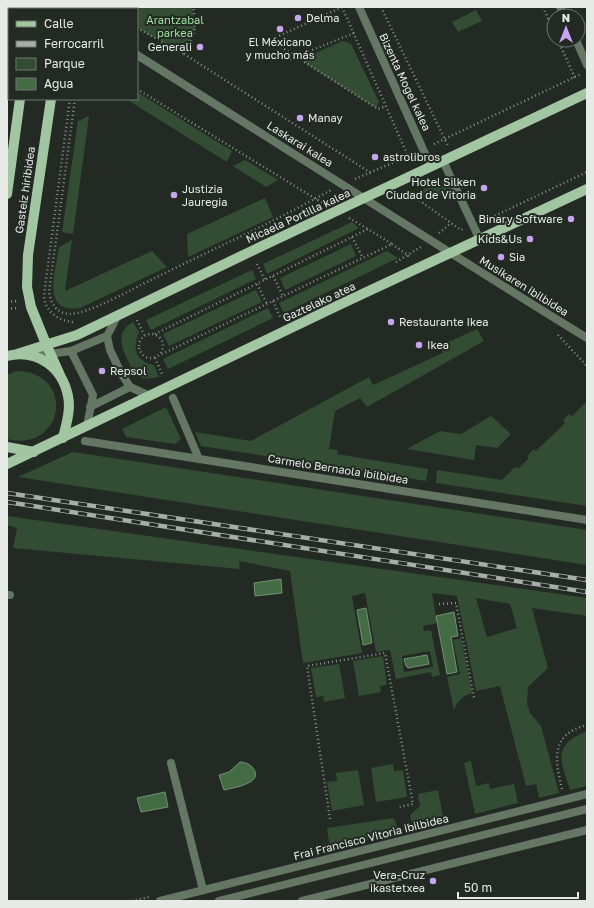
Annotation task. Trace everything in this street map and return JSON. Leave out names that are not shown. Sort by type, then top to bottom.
[{"type":"main road","name":"Micaela Portilla kalea","points":[[12,355],[77,335],[587,93]]},
{"type":"main road","name":"Gasteiz hiribidea","points":[[7,194],[20,100]]},
{"type":"main road","name":"Gasteiz hiribidea","points":[[51,100],[28,255],[27,277],[28,300],[60,375]]},
{"type":"main road","name":"Gaztelako atea","points":[[7,464],[587,189]]},
{"type":"main road","points":[[12,355],[35,356],[50,364],[60,375],[68,396],[68,415],[63,438]]},
{"type":"main road","points":[[7,447],[34,452]]},
{"type":"street","name":"Bizenta Mogel kalea","points":[[359,7],[431,167]]},
{"type":"street","points":[[580,48],[587,65]]},
{"type":"street","name":"Laskarai kalea","points":[[138,56],[431,240],[450,254]]},
{"type":"street","points":[[443,161],[480,240]]},
{"type":"street","name":"Musikaren ibilbidea","points":[[450,254],[587,338]]},
{"type":"street","points":[[35,356],[71,351],[107,336],[118,315]]},
{"type":"street","points":[[107,336],[110,350],[121,373],[130,387],[150,396]]},
{"type":"street","points":[[71,351],[93,395],[87,426]]},
{"type":"street","points":[[90,407],[130,387]]},
{"type":"street","points":[[173,398],[199,459]]},
{"type":"street","name":"Carmelo Bernaola ibilbidea","points":[[85,441],[587,520]]},
{"type":"street","points":[[171,762],[203,890]]},
{"type":"street","name":"Frai Francisco Vitoria ibilbidea","points":[[160,901],[587,794]]},
{"type":"street","points":[[218,901],[587,809]]},
{"type":"street","points":[[302,901],[587,830]]},
{"type":"path","points":[[184,54],[192,41],[196,26],[193,7]]},
{"type":"path","points":[[386,106],[378,109],[270,40],[342,7],[354,33],[408,156]]},
{"type":"path","points":[[381,7],[444,139]]},
{"type":"path","points":[[138,29],[184,54],[371,173]]},
{"type":"path","points":[[7,32],[8,38]]},
{"type":"path","points":[[290,59],[354,33]]},
{"type":"path","points":[[562,48],[575,78]]},
{"type":"path","points":[[75,100],[49,292],[50,299],[58,311],[70,314],[81,312],[315,199],[342,184],[371,173],[424,149],[587,72]]},
{"type":"path","points":[[138,90],[315,199],[368,229],[392,244],[155,358],[148,358],[142,354],[139,348],[140,341],[144,335],[155,334],[368,229]]},
{"type":"path","points":[[44,300],[70,100]]},
{"type":"path","points":[[262,104],[266,100]]},
{"type":"path","points":[[412,187],[405,190],[461,230],[474,226],[587,172]]},
{"type":"path","points":[[395,263],[410,256],[451,223]]},
{"type":"path","points":[[352,237],[363,258]]},
{"type":"path","points":[[257,264],[265,280]]},
{"type":"path","points":[[273,276],[283,296]]},
{"type":"path","points":[[257,284],[267,304]]},
{"type":"path","points":[[273,301],[281,319],[288,315]]},
{"type":"path","points":[[155,334],[163,341],[163,351],[160,355]]},
{"type":"path","points":[[440,604],[456,603],[474,698]]},
{"type":"path","points":[[330,819],[307,666],[385,653],[413,804],[399,807]]},
{"type":"path","points":[[563,792],[555,764],[556,751],[561,741],[569,734],[580,727],[587,725]]},
{"type":"green space","name":"Arantzabal parkea","points":[[100,7],[191,7],[196,26],[184,54],[138,29],[138,8]]},
{"type":"green space","points":[[476,10],[482,21],[458,32],[452,22]]},
{"type":"green space","points":[[343,41],[351,44],[379,102],[376,108],[303,62],[304,58]]},
{"type":"green space","points":[[138,93],[232,151],[227,162],[128,100],[138,100]]},
{"type":"green space","points":[[89,116],[73,234],[62,232],[78,121]]},
{"type":"green space","points":[[245,160],[278,180],[266,187],[233,166]]},
{"type":"green space","points":[[448,178],[454,190],[428,201],[416,193]]},
{"type":"green space","points":[[265,198],[273,217],[188,257],[187,234]]},
{"type":"green space","points":[[352,222],[359,228],[267,274],[263,264]]},
{"type":"green space","points":[[72,240],[65,291],[152,251],[167,267],[80,308],[67,308],[59,304],[55,297],[53,288],[59,247]]},
{"type":"green space","points":[[351,244],[356,256],[285,290],[280,278]]},
{"type":"green space","points":[[387,251],[398,258],[284,313],[279,303]]},
{"type":"green space","points":[[252,270],[256,279],[151,330],[146,320]]},
{"type":"green space","points":[[256,290],[262,302],[169,346],[163,334]]},
{"type":"green space","points":[[268,308],[273,318],[168,369],[163,359]]},
{"type":"green space","points":[[133,322],[139,332],[136,343],[137,353],[143,360],[154,365],[159,377],[145,378],[138,376],[132,370],[126,358],[122,346],[122,335],[127,326]]},
{"type":"green space","points":[[477,329],[484,341],[367,407],[360,398],[335,411],[329,449],[338,450],[337,454],[428,469],[426,481],[201,446],[195,432],[251,441],[369,377],[373,385],[443,353],[440,346]]},
{"type":"green space","points":[[16,371],[29,372],[45,380],[53,391],[56,403],[55,416],[49,428],[38,436],[24,440],[7,439],[7,375]]},
{"type":"green space","points":[[587,401],[587,506],[436,483],[437,470],[502,480],[515,467],[519,468],[529,458],[527,456],[534,449],[536,451],[565,423],[563,420],[569,414],[572,416]]},
{"type":"green space","points":[[166,407],[181,439],[175,444],[126,437],[122,429]]},
{"type":"green space","points":[[491,416],[511,434],[497,448],[476,445],[474,460],[407,449],[440,431],[461,434]]},
{"type":"green space","points":[[73,452],[587,530],[587,565],[18,477]]},
{"type":"green space","points":[[7,516],[587,598],[587,616],[532,608],[548,668],[528,687],[527,704],[530,713],[541,726],[559,793],[539,798],[536,784],[526,786],[500,686],[476,691],[457,596],[432,593],[437,623],[423,626],[424,631],[431,630],[440,675],[432,677],[431,672],[396,679],[390,650],[376,652],[365,593],[352,596],[362,653],[303,663],[290,571],[239,561],[240,569],[13,548],[17,528],[7,525]],"holes":[[[476,598],[510,604],[517,628],[487,637]],[[430,651],[433,667],[404,672],[402,656]]]},
{"type":"green space","points":[[461,638],[472,693],[461,699],[454,710],[447,677],[460,674],[453,640]]},
{"type":"green space","points":[[383,656],[387,685],[380,686],[381,692],[359,696],[353,661]]},
{"type":"green space","points":[[339,664],[345,698],[324,702],[323,696],[316,697],[311,668]]},
{"type":"green space","points":[[587,731],[587,786],[570,790],[562,762],[563,748],[568,742]]},
{"type":"green space","points":[[471,761],[476,786],[489,783],[490,789],[514,784],[518,803],[475,814],[464,763]]},
{"type":"green space","points":[[393,764],[394,771],[403,770],[407,797],[376,802],[371,768]]},
{"type":"green space","points":[[358,770],[364,805],[332,811],[327,782],[337,781],[336,773]]},
{"type":"green space","points":[[438,790],[444,821],[413,828],[410,815],[420,806],[418,794]]},
{"type":"green space","points":[[394,818],[399,832],[330,849],[327,828]]},
{"type":"water","points":[[281,579],[282,593],[255,596],[254,583]]},
{"type":"water","points":[[366,608],[372,643],[363,645],[357,610]]},
{"type":"water","points":[[454,612],[458,636],[451,637],[457,672],[447,674],[436,616]]},
{"type":"water","points":[[427,655],[429,664],[408,668],[406,666],[404,659]]},
{"type":"water","points":[[240,762],[249,764],[252,767],[255,777],[245,784],[224,790],[219,775],[229,772]]},
{"type":"water","points":[[165,792],[168,807],[141,812],[137,798]]},
{"type":"railway","points":[[7,493],[587,580]]},
{"type":"railway","points":[[7,502],[587,592]]},
{"type":"place","name":"Delma","points":[[298,18]]},
{"type":"place","name":"El Méxicano y mucho más","points":[[280,29]]},
{"type":"place","name":"Generali","points":[[200,47]]},
{"type":"place","name":"Manay","points":[[300,118]]},
{"type":"place","name":"astrolibros","points":[[375,157]]},
{"type":"place","name":"Hotel Silken Ciudad de Vitoria","points":[[484,188]]},
{"type":"place","name":"Justizia Jauregia","points":[[174,195]]},
{"type":"place","name":"Binary Software","points":[[571,219]]},
{"type":"place","name":"Kids&Us","points":[[530,239]]},
{"type":"place","name":"Sia","points":[[501,257]]},
{"type":"place","name":"Restaurante Ikea","points":[[391,322]]},
{"type":"place","name":"Ikea","points":[[419,345]]},
{"type":"place","name":"Repsol","points":[[102,371]]},
{"type":"place","name":"Vera-Cruz ikastetxea","points":[[433,881]]}]
